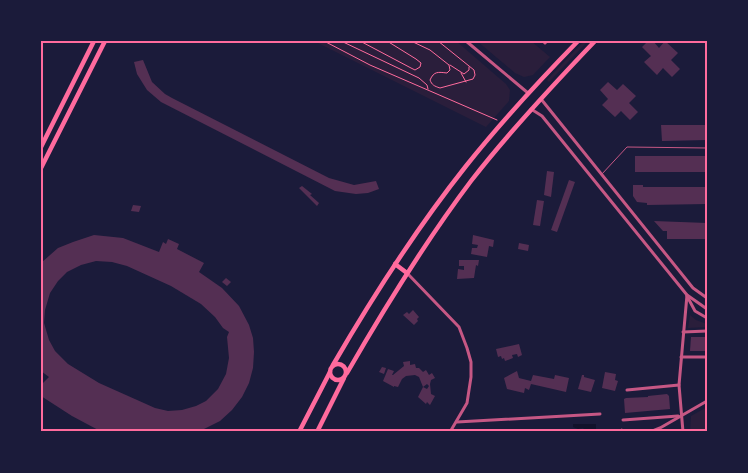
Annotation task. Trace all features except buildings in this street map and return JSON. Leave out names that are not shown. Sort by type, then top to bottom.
[{"type":"main road","points":[[41,147],[94,41]]},
{"type":"main road","points":[[41,168],[105,41]]},
{"type":"main road","points":[[299,432],[333,366],[395,264],[455,181],[502,123],[578,41]]},
{"type":"main road","points":[[317,432],[344,378],[406,273],[471,181],[531,109],[595,41]]},
{"type":"main road","points":[[395,264],[406,273]]},
{"type":"main road","points":[[333,366],[341,364],[345,367],[347,373]]},
{"type":"main road","points":[[330,372],[334,379],[339,381],[344,378]]},
{"type":"street","points":[[466,41],[528,93]]},
{"type":"street","points":[[543,41],[545,43],[547,41]]},
{"type":"street","points":[[541,99],[693,288],[707,298]]},
{"type":"street","points":[[531,109],[542,116],[687,295],[695,311],[707,318]]},
{"type":"street","points":[[406,273],[459,327],[471,362],[467,403],[450,432]]},
{"type":"street","points":[[683,432],[679,385],[687,295],[693,288]]},
{"type":"street","points":[[687,295],[707,309]]},
{"type":"street","points":[[683,332],[707,331]]},
{"type":"street","points":[[681,357],[707,357]]},
{"type":"street","points":[[627,390],[679,385]]},
{"type":"street","points":[[650,432],[707,401]]},
{"type":"street","points":[[457,422],[600,414]]},
{"type":"street","points":[[623,420],[682,416]]},
{"type":"lane","points":[[602,174],[627,147],[707,148]]},
{"type":"lane","points":[[620,432],[621,429],[633,432]]},
{"type":"path","points":[[324,41],[370,65],[502,123]]},
{"type":"path","points":[[341,41],[419,78],[427,85],[428,90]]},
{"type":"path","points":[[360,41],[415,70],[420,67],[421,63],[416,59],[387,41]]},
{"type":"path","points":[[411,41],[430,50],[464,76],[466,82]]},
{"type":"path","points":[[438,41],[470,66],[474,70],[475,75],[473,79],[466,82],[440,88],[432,84],[430,80],[432,74],[436,72],[447,73],[450,70],[449,65]]},
{"type":"path","points":[[460,73],[464,74],[469,70],[470,66]]},
{"type":"shaded area","points":[[314,41],[456,41],[506,84],[510,90],[509,101],[486,127]]},
{"type":"shaded area","points":[[477,41],[531,41],[550,57],[533,75],[524,77],[515,73]]},
{"type":"shaded area","points":[[584,41],[588,41],[549,82],[547,80]]},
{"type":"shaded area","points":[[690,315],[696,320],[707,324],[707,327],[688,328]]},
{"type":"shaded area","points":[[707,407],[707,432],[690,432],[691,416]]},
{"type":"shaded area","points":[[573,424],[596,424],[596,430],[586,432],[583,428],[573,427]]}]
